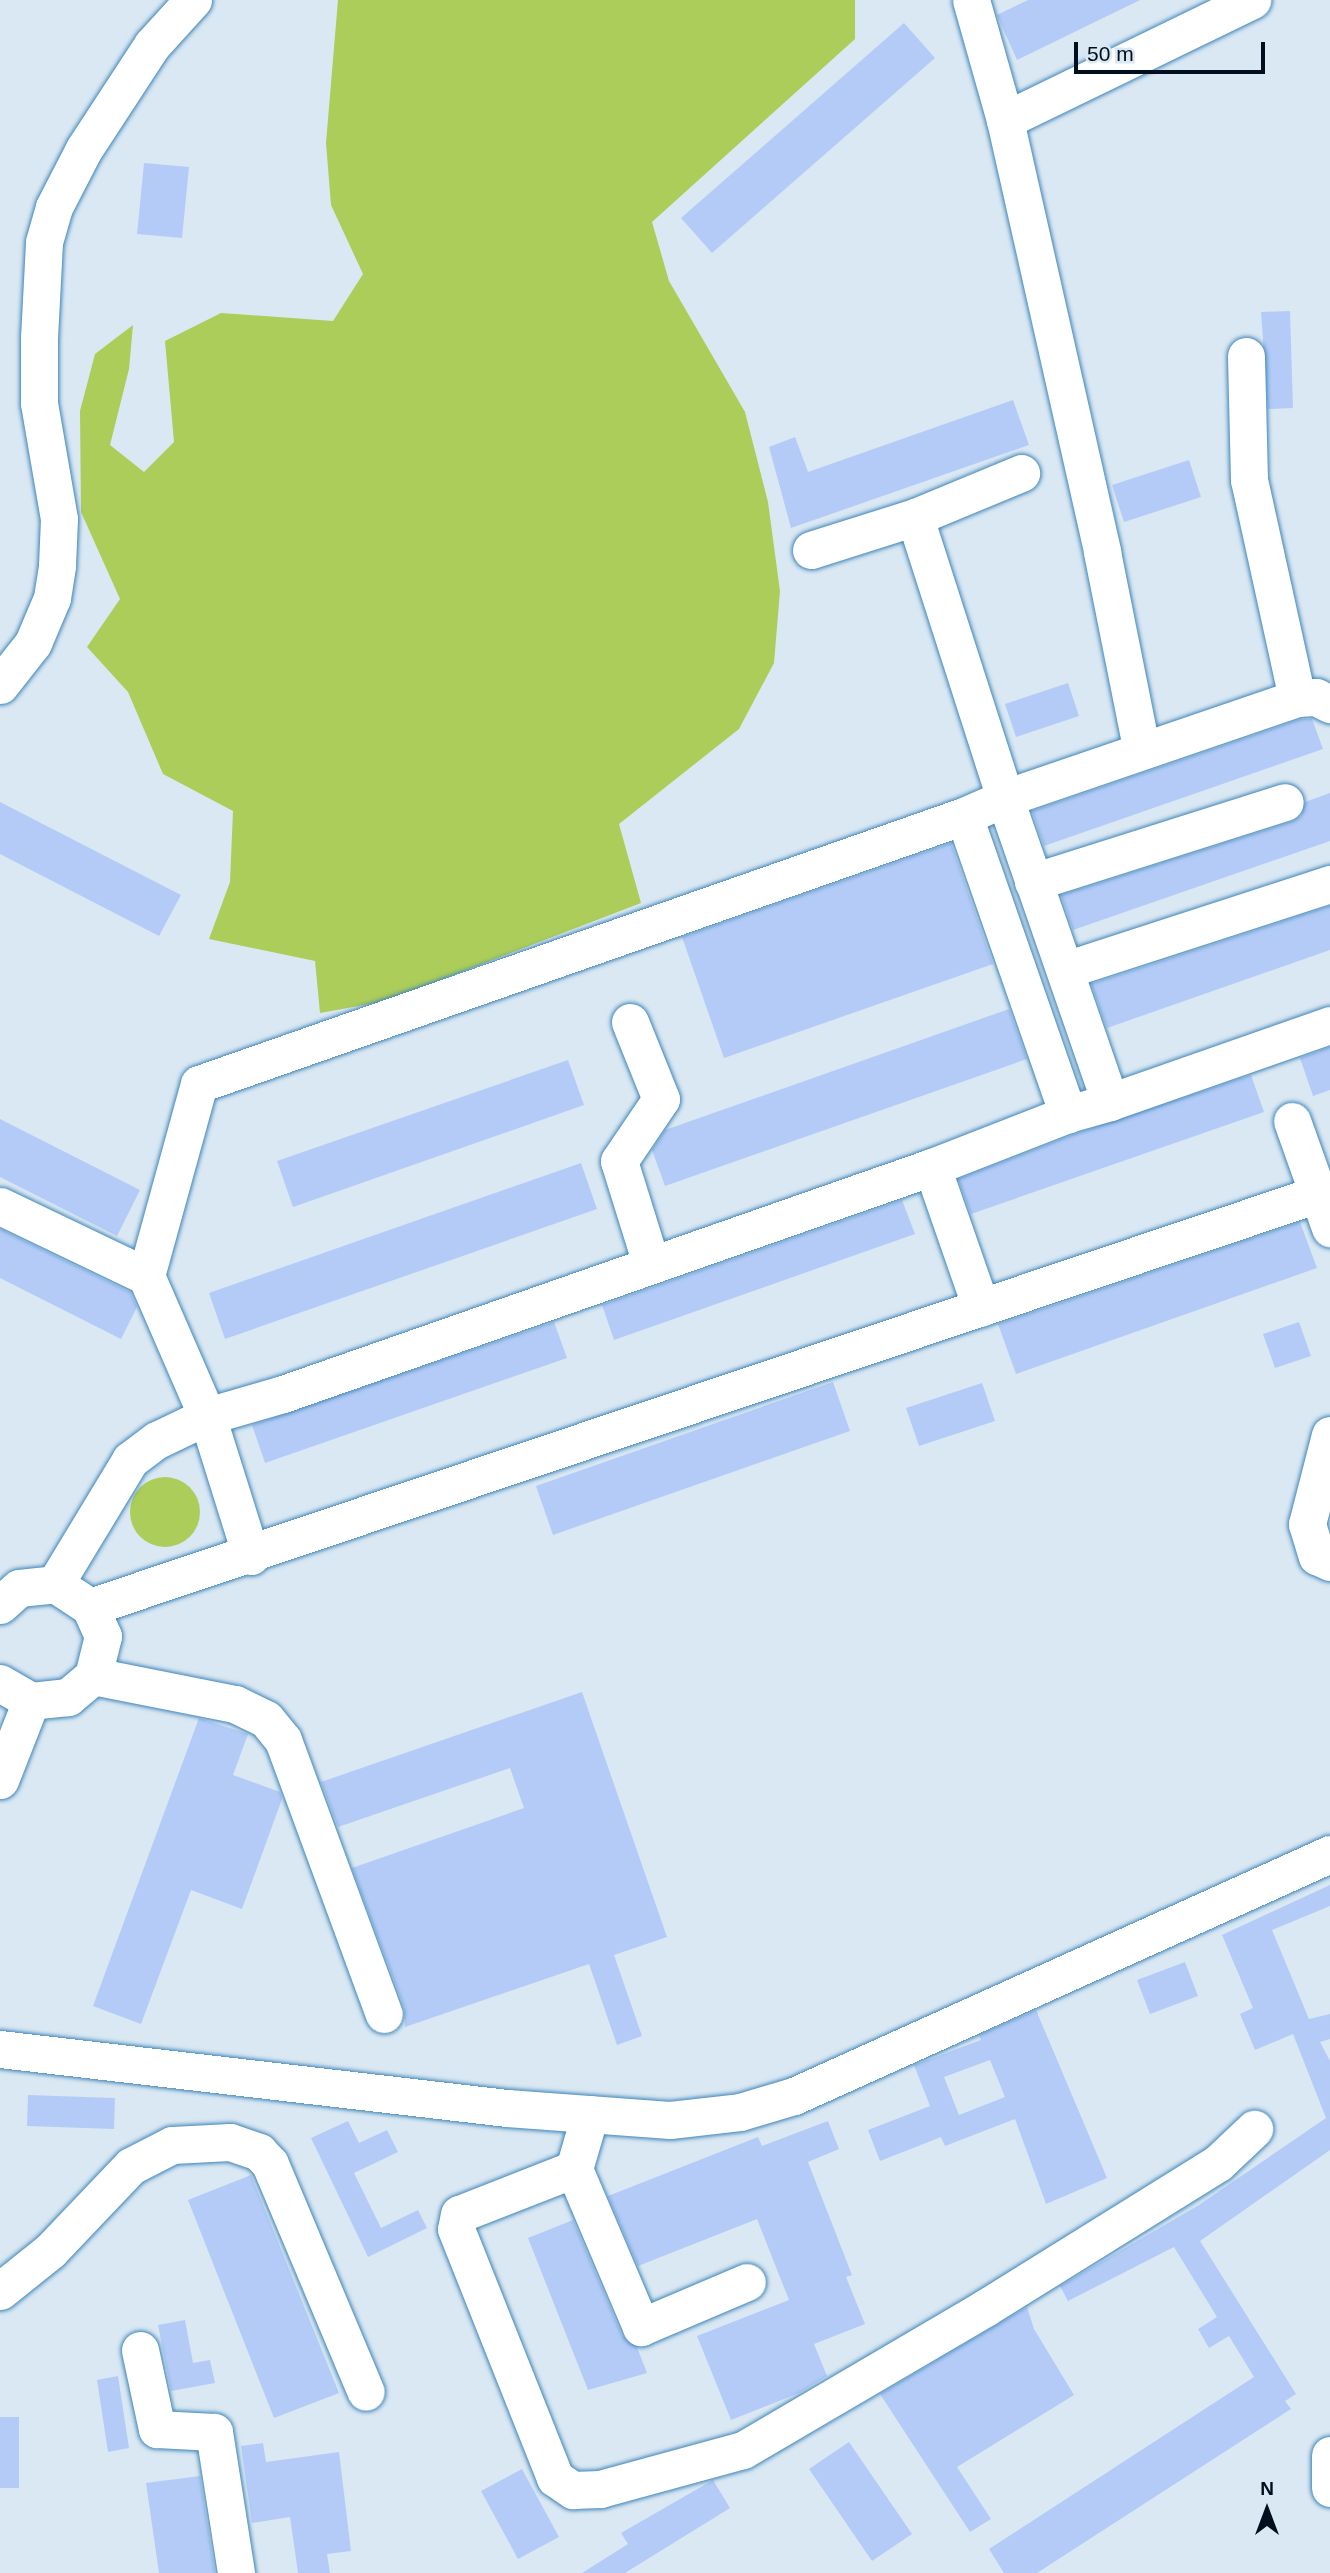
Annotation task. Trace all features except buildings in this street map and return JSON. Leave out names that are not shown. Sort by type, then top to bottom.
[{"type":"street","points":[[0,685],[33,643],[52,598],[57,565],[59,519],[39,377],[44,242],[54,207],[84,149],[152,45],[193,0]]},
{"type":"street","points":[[971,0],[1005,120],[1102,552],[1141,748]]},
{"type":"street","points":[[1005,120],[1252,0]]},
{"type":"street","points":[[251,1556],[207,1416],[146,1276],[199,1084],[964,816],[1141,748],[1313,701],[1250,480],[1246,356]]},
{"type":"street","points":[[811,550],[915,517],[1021,473]]},
{"type":"street","points":[[915,517],[1005,798],[1110,1102]]},
{"type":"street","points":[[1033,882],[1285,802]]},
{"type":"street","points":[[964,816],[1068,1114]]},
{"type":"street","points":[[1065,970],[1330,884]]},
{"type":"street","points":[[630,1023],[661,1099],[619,1161],[651,1264]]},
{"type":"street","points":[[55,1584],[130,1460],[157,1440],[207,1416],[283,1394],[932,1167],[1068,1114],[1330,1026]]},
{"type":"street","points":[[1292,1121],[1324,1192],[1330,1228]]},
{"type":"street","points":[[932,1167],[981,1308]]},
{"type":"street","points":[[90,1606],[251,1556],[1324,1192]]},
{"type":"street","points":[[0,1206],[146,1276]]},
{"type":"street","points":[[1330,1435],[1307,1524],[1317,1556],[1330,1562]]},
{"type":"street","points":[[0,1605],[19,1588],[55,1584],[90,1606],[103,1636],[93,1676],[68,1697],[31,1701],[0,1683]]},
{"type":"street","points":[[93,1676],[235,1704],[266,1719],[283,1740],[384,2014]]},
{"type":"street","points":[[0,1780],[31,1701]]},
{"type":"street","points":[[0,2049],[590,2114],[670,2120],[740,2112],[794,2096],[1330,1854]]},
{"type":"street","points":[[590,2114],[574,2169],[640,2327],[747,2283]]},
{"type":"street","points":[[574,2169],[459,2214],[456,2229],[555,2478],[573,2490],[600,2489],[743,2450],[985,2308],[1207,2170],[1254,2129]]},
{"type":"street","points":[[0,2291],[50,2250],[131,2166],[172,2145],[230,2142],[259,2152],[270,2164],[366,2392]]},
{"type":"street","points":[[139,2350],[157,2429],[214,2432],[236,2573]]},
{"type":"street","points":[[1330,2455],[1330,2488]]},
{"type":"green space","points":[[338,0],[855,0],[855,39],[652,222],[669,281],[745,412],[768,502],[780,591],[774,663],[739,729],[619,824],[641,903],[386,1001],[320,1013],[315,961],[209,939],[230,882],[233,811],[163,774],[128,692],[87,647],[120,599],[81,512],[80,411],[95,354],[133,325],[129,369],[110,445],[144,472],[174,442],[165,341],[221,313],[333,321],[363,274],[331,205],[326,143]]},
{"type":"green space","points":[[165,1477],[190,1487],[200,1512],[190,1537],[165,1547],[140,1537],[130,1512],[140,1487]]}]
